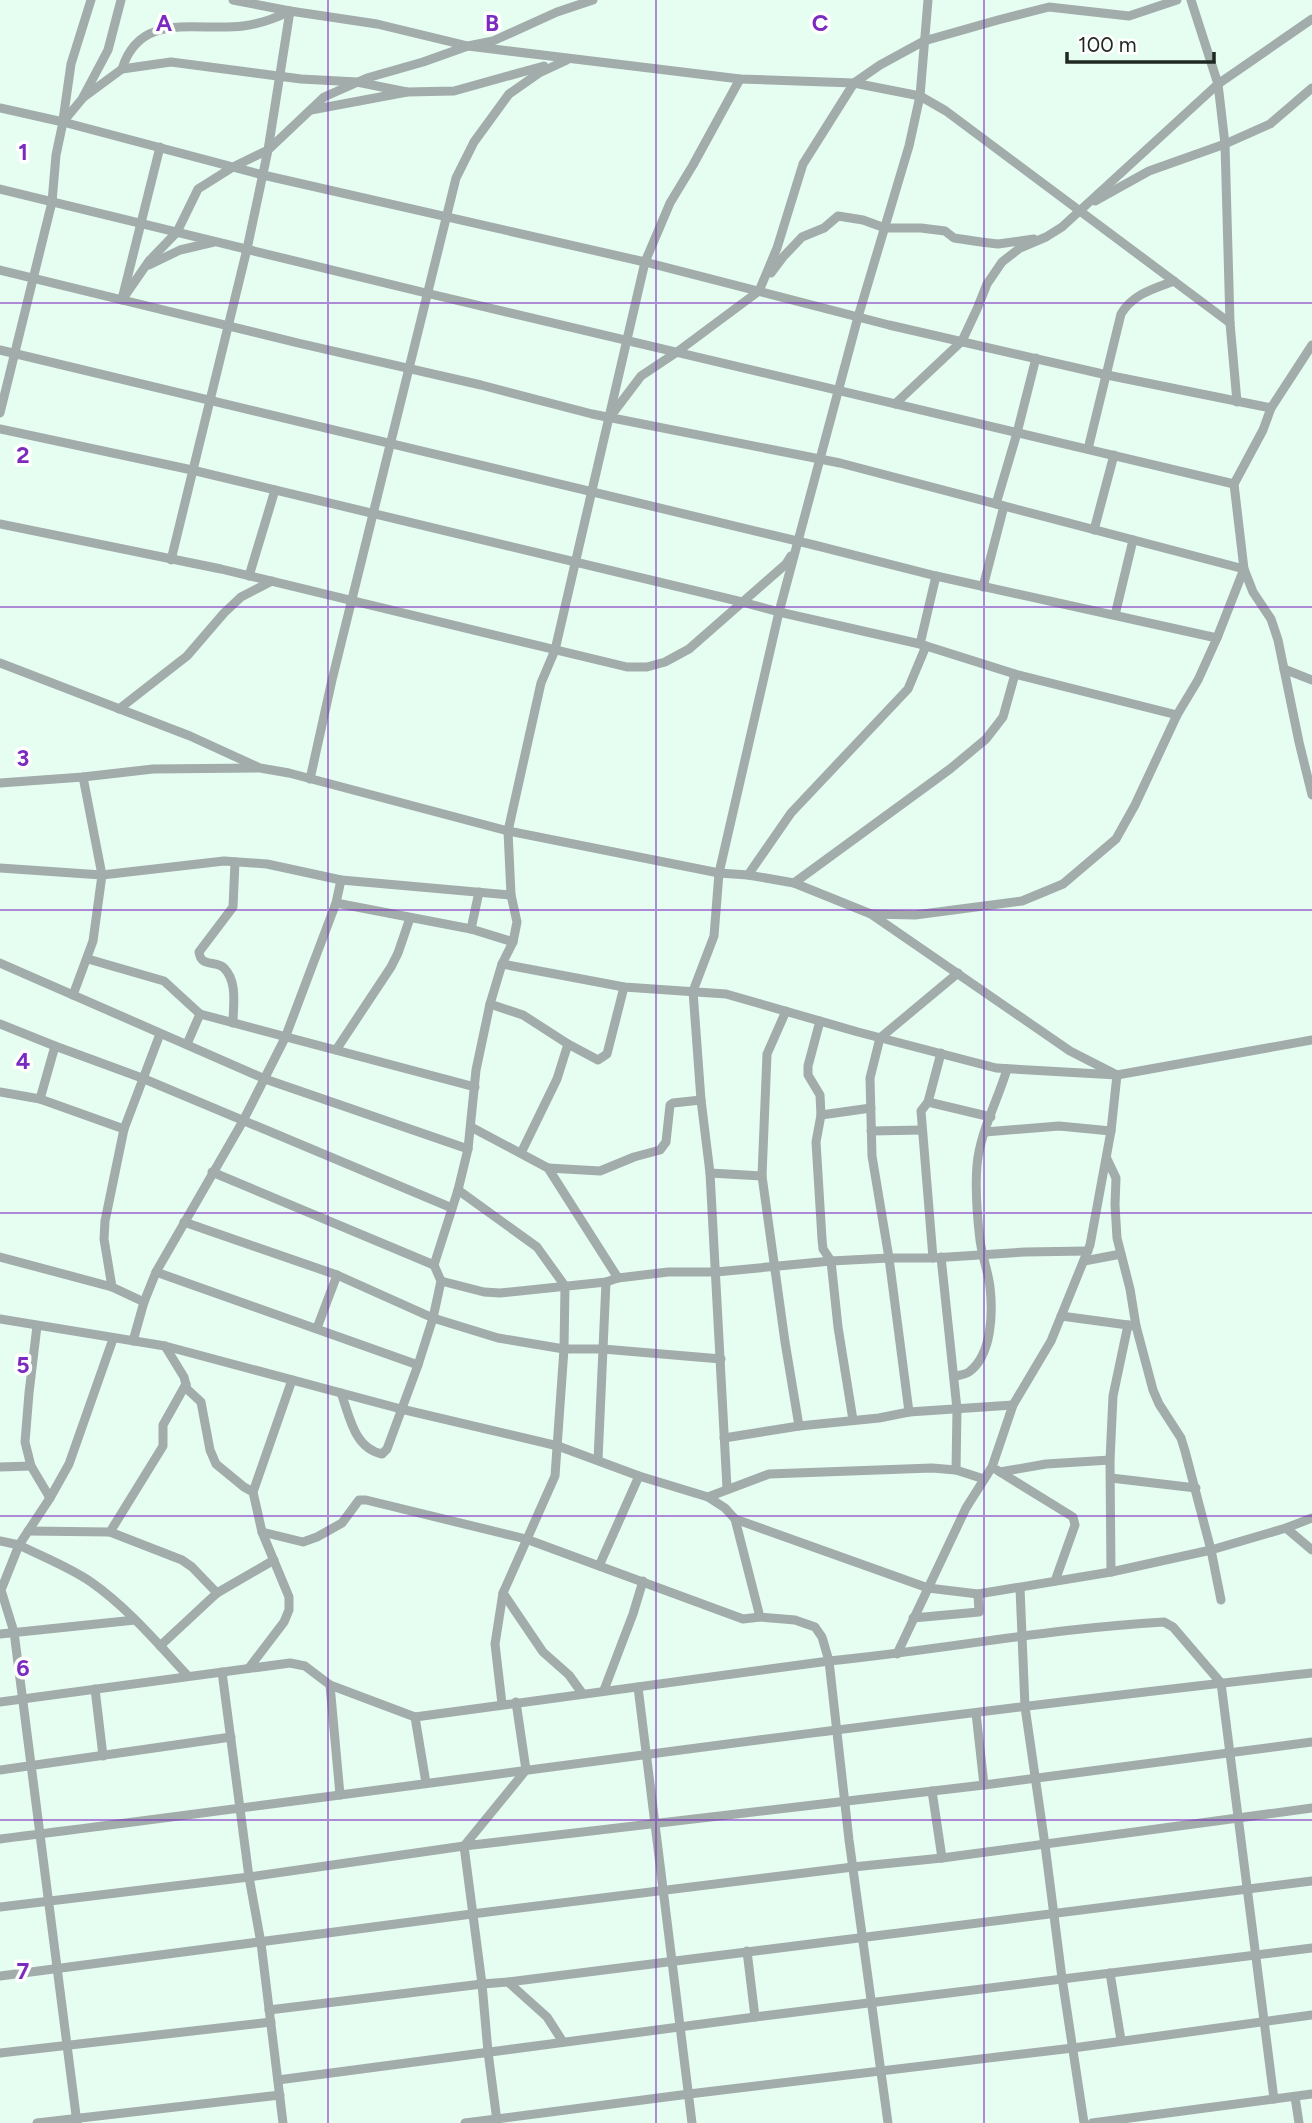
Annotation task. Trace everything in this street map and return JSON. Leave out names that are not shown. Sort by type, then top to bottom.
[{"type":"street","points":[[0,413],[52,202],[56,155],[71,64],[91,0]]},
{"type":"street","points":[[63,122],[82,99],[108,50],[121,0]]},
{"type":"street","points":[[233,0],[377,24],[468,46],[740,79],[854,83],[920,96],[946,111],[1230,323]]},
{"type":"street","points":[[122,300],[144,268],[177,232],[198,189],[233,167],[268,150],[324,97],[357,82],[468,46],[493,41],[557,12],[593,0]]},
{"type":"street","points":[[727,1489],[710,1172],[701,1100],[693,991],[714,936],[719,873],[779,612],[859,317],[909,146],[920,96],[928,0]]},
{"type":"street","points":[[759,291],[777,248],[803,164],[854,83],[924,41],[1049,7],[1129,16],[1177,0]]},
{"type":"street","points":[[1191,0],[1218,84],[1225,144],[1230,323],[1237,402]]},
{"type":"street","points":[[122,69],[127,55],[141,37],[177,26],[241,27],[268,22],[290,11]]},
{"type":"street","points":[[171,560],[247,249],[268,150],[290,11]]},
{"type":"street","points":[[895,404],[962,341],[987,284],[1002,262],[1020,248],[1062,227],[1218,84],[1312,19]]},
{"type":"street","points":[[310,111],[407,92],[454,92],[569,59]]},
{"type":"street","points":[[310,779],[351,601],[456,178],[474,142],[509,94],[539,72],[569,59]]},
{"type":"street","points":[[82,99],[122,69],[171,62],[279,76],[357,82],[407,92]]},
{"type":"street","points":[[341,1393],[357,1437],[365,1447],[382,1454],[387,1449],[433,1318],[441,1281],[434,1265],[468,1149],[476,1070],[490,1004],[502,964],[513,942],[517,922],[511,895],[508,831],[541,683],[555,650],[645,262],[670,203],[740,79]]},
{"type":"street","points":[[1078,211],[1149,171],[1225,144],[1270,124],[1312,88]]},
{"type":"street","points":[[0,108],[263,175],[645,262],[859,317],[1107,375],[1271,408]]},
{"type":"street","points":[[122,300],[160,147]]},
{"type":"street","points":[[0,189],[426,293],[1234,484]]},
{"type":"street","points":[[610,417],[641,376],[759,291],[783,257],[802,237],[824,228],[838,216],[863,220],[885,228],[945,231],[954,237],[998,244],[1046,237]]},
{"type":"street","points":[[144,268],[180,250],[217,242]]},
{"type":"street","points":[[0,270],[610,417],[840,463],[1244,569]]},
{"type":"street","points":[[1088,449],[1121,314],[1128,302],[1174,281]]},
{"type":"street","points":[[1312,345],[1271,408],[1263,430],[1234,484],[1244,569],[1253,592],[1271,619],[1278,640],[1312,795]]},
{"type":"street","points":[[0,350],[797,545],[1217,638]]},
{"type":"street","points":[[983,587],[1036,358]]},
{"type":"street","points":[[0,429],[192,470],[923,645],[1015,674],[1177,715]]},
{"type":"street","points":[[1094,530],[1114,455]]},
{"type":"street","points":[[249,576],[275,490]]},
{"type":"street","points":[[0,524],[249,576],[627,667],[665,662],[689,649],[786,564],[797,545]]},
{"type":"street","points":[[1115,615],[1133,540]]},
{"type":"street","points":[[872,914],[915,915],[1022,901],[1063,884],[1116,839],[1177,715],[1198,680],[1244,569]]},
{"type":"street","points":[[748,875],[791,813],[908,689],[923,645],[936,576]]},
{"type":"street","points":[[119,709],[187,656],[223,612],[241,597],[272,582]]},
{"type":"street","points":[[0,663],[190,736],[260,768],[508,831],[719,873],[794,883],[872,914],[1070,1051],[1117,1075]]},
{"type":"street","points":[[1284,669],[1312,680]]},
{"type":"street","points":[[794,883],[950,769],[986,739],[1003,717],[1015,674]]},
{"type":"street","points":[[0,783],[153,769],[260,768]]},
{"type":"street","points":[[73,995],[93,941],[102,875],[83,777]]},
{"type":"street","points":[[0,868],[102,875],[213,862],[235,862],[267,864],[341,880],[511,895]]},
{"type":"street","points":[[233,1023],[234,992],[226,970],[223,966],[204,962],[199,952],[233,907],[235,862]]},
{"type":"street","points":[[133,1341],[156,1272],[243,1121],[285,1038],[336,904],[341,880]]},
{"type":"street","points":[[471,929],[479,892]]},
{"type":"street","points":[[336,904],[471,929],[513,942]]},
{"type":"street","points":[[336,1050],[391,967],[410,918]]},
{"type":"street","points":[[88,959],[164,981],[200,1014],[475,1087]]},
{"type":"street","points":[[0,963],[265,1079],[468,1149]]},
{"type":"street","points":[[502,964],[624,987],[726,994],[996,1068],[1117,1075],[1312,1040]]},
{"type":"street","points":[[909,1412],[889,1258],[872,1156],[870,1078],[880,1038],[958,973]]},
{"type":"street","points":[[490,1004],[523,1015],[598,1060],[607,1054],[624,987]]},
{"type":"street","points":[[786,1011],[767,1054],[762,1176],[799,1426]]},
{"type":"street","points":[[187,1044],[200,1014]]},
{"type":"street","points":[[820,1021],[808,1075],[820,1095],[821,1115],[816,1142],[823,1249],[831,1261],[838,1328],[853,1420]]},
{"type":"street","points":[[0,1024],[142,1078],[452,1208]]},
{"type":"street","points":[[112,1287],[104,1239],[105,1221],[124,1129],[160,1034]]},
{"type":"street","points":[[521,1153],[557,1079],[568,1044]]},
{"type":"street","points":[[40,1099],[55,1046]]},
{"type":"street","points":[[941,1053],[928,1102],[921,1111],[937,1258],[954,1377],[957,1409],[956,1470]]},
{"type":"street","points":[[954,1377],[967,1374],[976,1365],[984,1349],[990,1325],[991,1306],[976,1202],[977,1164],[1007,1069]]},
{"type":"street","points":[[996,1469],[1013,1405],[1051,1341],[1088,1251],[1107,1159],[1117,1075]]},
{"type":"street","points":[[0,1092],[40,1099],[124,1129]]},
{"type":"street","points":[[471,1127],[548,1168],[600,1171],[660,1150],[666,1142],[670,1105],[701,1100]]},
{"type":"street","points":[[928,1102],[991,1117]]},
{"type":"street","points":[[821,1115],[871,1108]]},
{"type":"street","points":[[985,1132],[1059,1126],[1111,1131]]},
{"type":"street","points":[[871,1131],[922,1130]]},
{"type":"street","points":[[1107,1159],[1116,1178],[1117,1238],[1130,1289],[1132,1326],[1159,1404],[1181,1438],[1211,1549],[1220,1600]]},
{"type":"street","points":[[548,1168],[618,1278]]},
{"type":"street","points":[[212,1172],[434,1265]]},
{"type":"street","points":[[710,1172],[762,1176]]},
{"type":"street","points":[[458,1190],[537,1247],[565,1286],[564,1349],[555,1476],[503,1593],[495,1644],[502,1704]]},
{"type":"street","points":[[184,1222],[337,1275],[433,1318],[498,1338],[564,1349],[603,1349],[721,1359]]},
{"type":"street","points":[[441,1281],[484,1292],[500,1293],[606,1282],[668,1272],[716,1272],[889,1258],[1088,1251]]},
{"type":"street","points":[[1084,1261],[1121,1254]]},
{"type":"street","points":[[0,1257],[112,1287],[144,1302]]},
{"type":"street","points":[[156,1272],[418,1365]]},
{"type":"street","points":[[317,1328],[337,1275]]},
{"type":"street","points":[[598,1460],[606,1282]]},
{"type":"street","points":[[1061,1316],[1132,1326]]},
{"type":"street","points":[[0,1319],[165,1346],[401,1409],[558,1446],[639,1476],[708,1497],[725,1508],[735,1519],[760,1617]]},
{"type":"street","points":[[37,1326],[25,1442],[31,1466],[50,1497]]},
{"type":"street","points":[[1111,1572],[1110,1460],[1113,1396],[1132,1326]]},
{"type":"street","points":[[77,2120],[14,1632],[0,1590],[19,1545],[69,1464],[113,1339]]},
{"type":"street","points":[[165,1346],[184,1377],[187,1389],[201,1402],[210,1450],[216,1464],[253,1492]]},
{"type":"street","points":[[249,1668],[284,1622],[289,1610],[289,1597],[262,1532],[253,1492],[292,1380]]},
{"type":"street","points":[[110,1532],[163,1446],[163,1425],[186,1384]]},
{"type":"street","points":[[724,1438],[909,1412],[1013,1405]]},
{"type":"street","points":[[897,1654],[965,1508],[984,1479],[996,1469],[1110,1460]]},
{"type":"street","points":[[0,1467],[31,1466]]},
{"type":"street","points":[[708,1497],[769,1475],[908,1468],[956,1470],[984,1479]]},
{"type":"street","points":[[996,1469],[1073,1517],[1075,1525],[1055,1581]]},
{"type":"street","points":[[599,1566],[639,1476]]},
{"type":"street","points":[[1111,1478],[1196,1488]]},
{"type":"street","points":[[262,1532],[303,1542],[342,1523],[359,1500],[374,1502],[526,1539],[743,1619],[760,1617],[794,1620],[815,1627],[822,1637],[829,1661],[853,1867],[888,2123]]},
{"type":"street","points":[[735,1519],[928,1588],[978,1594],[1111,1572],[1211,1549],[1312,1518]]},
{"type":"street","points":[[1286,1528],[1312,1550]]},
{"type":"street","points":[[27,1531],[110,1532],[182,1560],[217,1593]]},
{"type":"street","points":[[0,1541],[19,1545],[73,1571],[93,1584],[135,1620],[188,1676]]},
{"type":"street","points":[[160,1646],[217,1593],[274,1560]]},
{"type":"street","points":[[604,1690],[643,1581]]},
{"type":"street","points":[[1020,1588],[1025,1707],[1084,2123]]},
{"type":"street","points":[[503,1593],[544,1652],[569,1675],[582,1693]]},
{"type":"street","points":[[913,1618],[979,1612],[978,1594]]},
{"type":"street","points":[[0,1634],[135,1620]]},
{"type":"street","points":[[0,1702],[290,1663],[305,1666],[330,1685],[415,1717],[829,1661],[1164,1622],[1173,1627],[1221,1683],[1274,2099]]},
{"type":"street","points":[[222,1672],[249,1877],[261,1943],[283,2123]]},
{"type":"street","points":[[0,1839],[646,1753],[1312,1673]]},
{"type":"street","points":[[330,1685],[340,1794]]},
{"type":"street","points":[[638,1686],[692,2123]]},
{"type":"street","points":[[95,1689],[103,1756]]},
{"type":"street","points":[[497,2121],[464,1846],[526,1770],[516,1702]]},
{"type":"street","points":[[975,1713],[984,1785]]},
{"type":"street","points":[[415,1717],[426,1783]]},
{"type":"street","points":[[0,1770],[231,1737]]},
{"type":"street","points":[[0,1907],[249,1877],[464,1846],[984,1785],[1312,1742]]},
{"type":"street","points":[[932,1791],[942,1858]]},
{"type":"street","points":[[0,1976],[472,1914],[1045,1845],[1312,1808]]},
{"type":"street","points":[[269,2010],[1312,1881]]},
{"type":"street","points":[[278,2080],[682,2026],[1312,1948]]},
{"type":"street","points":[[747,1951],[755,2017]]},
{"type":"street","points":[[1110,1973],[1121,2040]]},
{"type":"street","points":[[508,1982],[547,2017],[563,2042]]},
{"type":"street","points":[[465,2123],[1073,2049],[1121,2040],[1312,2015]]},
{"type":"street","points":[[0,2053],[271,2022]]},
{"type":"street","points":[[1091,2123],[1133,2120],[1312,2094]]},
{"type":"street","points":[[37,2123],[280,2095]]},
{"type":"street","points":[[1295,2097],[1299,2123]]}]
